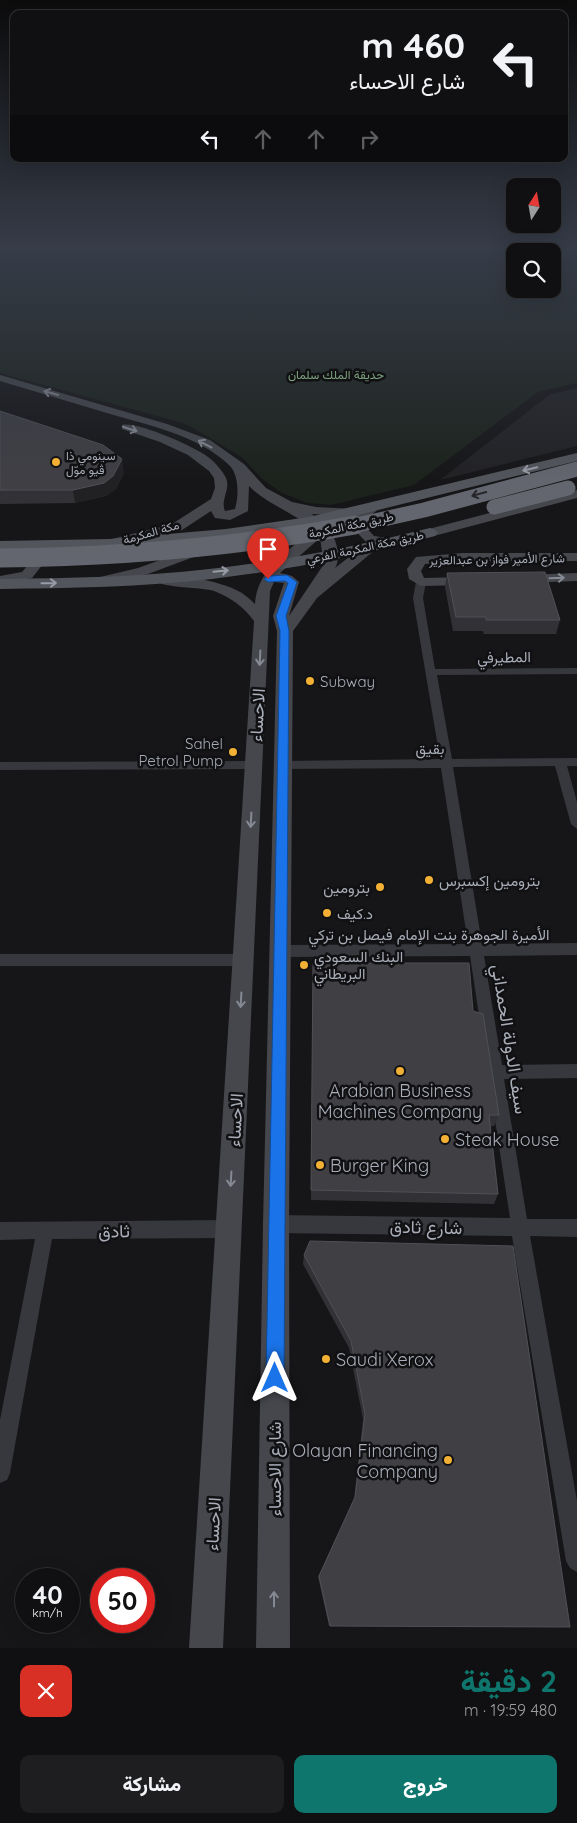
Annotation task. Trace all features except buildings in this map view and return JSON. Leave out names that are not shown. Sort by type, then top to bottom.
[{"type":"highway","name":"طريق مكة المكرمة","points":[[0,558],[146,554],[293,536],[374,521],[577,469]]},
{"type":"highway","name":"طريق مكة المكرمة","points":[[0,570],[120,567],[284,551],[453,517],[577,485]]},
{"type":"main road","points":[[0,381],[163,426],[206,443],[233,462],[261,491],[285,504],[316,526],[326,535],[330,548],[331,564],[303,610],[285,631]]},
{"type":"main road","points":[[0,381],[181,447],[208,463],[220,479],[221,487],[215,502],[216,510],[220,515],[230,516],[241,512],[244,503]]},
{"type":"main road","points":[[0,548],[110,544],[316,526],[344,514],[577,457]]},
{"type":"main road","points":[[101,581],[144,571],[181,558],[203,549],[236,527],[245,514],[240,472],[233,462]]},
{"type":"main road","name":"طريق مكة المكرمة الفرعي","points":[[0,582],[270,578],[331,555],[430,533],[577,494]]},
{"type":"main road","name":"مكة المكرمة","points":[[110,544],[177,527],[215,502]]},
{"type":"main road","points":[[285,504],[344,514]]},
{"type":"main road","points":[[375,506],[354,522],[370,540],[393,542]]},
{"type":"main road","points":[[270,578],[316,526]]},
{"type":"main road","points":[[312,595],[370,547]]},
{"type":"main road","points":[[0,548],[30,555],[36,564],[27,575],[0,582]]},
{"type":"main road","name":"شارع الأمير فواز بن عبدالعزير","points":[[489,580],[421,582],[414,575],[415,565],[421,560],[577,557]]},
{"type":"main road","name":"شارع الأمير فواز بن عبدالعزير","points":[[509,580],[577,577]]},
{"type":"main road","name":"الاحساء","points":[[206,1648],[262,622],[270,578]]},
{"type":"main road","name":"شارع الاحساء","points":[[270,578],[287,578],[292,582],[281,616],[285,631],[276,1224],[273,1648]]},
{"type":"main road","points":[[138,580],[212,584],[238,596],[254,610],[262,622]]},
{"type":"street","name":"سيف الدولة الحمداني","points":[[421,582],[418,598],[447,764],[520,1229],[577,1561]]},
{"type":"street","name":"المطيرفي","points":[[432,672],[577,671]]},
{"type":"street","points":[[560,762],[577,824]]},
{"type":"street","name":"بقيق","points":[[283,765],[577,762]]},
{"type":"street","points":[[0,766],[254,765]]},
{"type":"street","name":"الأميرة الجوهرة بنت الإمام فيصل بن تركي","points":[[280,952],[577,949]]},
{"type":"street","points":[[0,960],[243,960]]},
{"type":"street","points":[[496,1072],[577,1071]]},
{"type":"street","name":"شارع ثادق","points":[[276,1224],[520,1229],[577,1228]]},
{"type":"street","name":"ثادق","points":[[0,1231],[228,1229]]},
{"type":"street","points":[[0,1473],[45,1231]]},
{"type":"shaded area","points":[[577,388],[577,446],[440,480],[549,395]]},
{"type":"green space","name":"حديقة الملك سلمان","points":[[0,326],[577,326],[577,383],[538,392],[414,485],[331,505],[308,503],[282,493],[261,478],[243,458],[186,424],[0,373]]},
{"type":"place","name":"سينومي ذا ڤيو موّل","points":[[56,462]]},
{"type":"place","name":"Subway","points":[[310,681]]},
{"type":"place","name":"Sahel Petrol Pump","points":[[233,752]]},
{"type":"place","name":"بترومين إكسبرس","points":[[429,880]]},
{"type":"place","name":"بترومين","points":[[380,887]]},
{"type":"place","name":"د.كيف","points":[[327,913]]},
{"type":"place","name":"البنك السعودي البريطاني","points":[[304,965]]},
{"type":"place","name":"Arabian Business Machines Company","points":[[400,1071]]},
{"type":"place","name":"Steak House","points":[[445,1139]]},
{"type":"place","name":"Burger King","points":[[320,1165]]},
{"type":"place","name":"Saudi Xerox","points":[[326,1359]]},
{"type":"place","name":"Olayan Financing Company","points":[[448,1460]]},
{"type":"route","points":[[268,579],[277,577],[287,578],[292,582],[292,587],[281,616],[285,631],[275,1378]]}]
